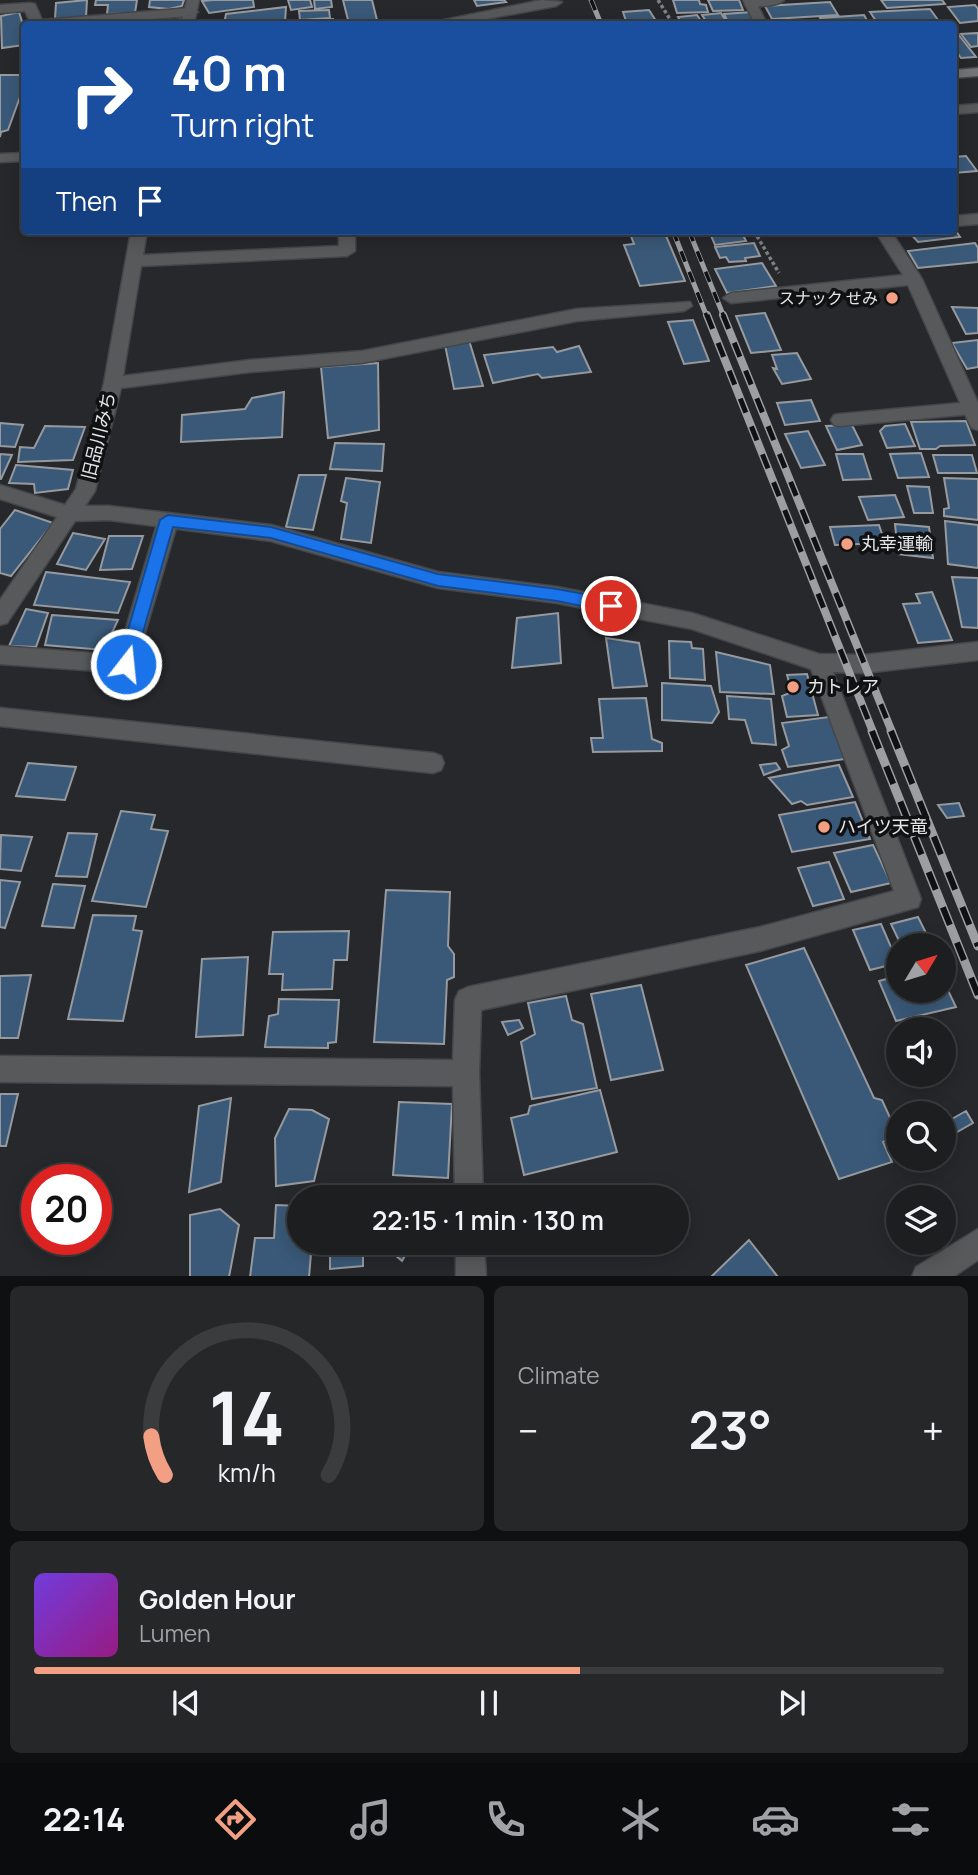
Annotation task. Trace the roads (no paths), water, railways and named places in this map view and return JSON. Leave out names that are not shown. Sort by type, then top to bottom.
[{"type":"street","points":[[760,21],[750,1],[778,0]]},
{"type":"street","points":[[455,21],[517,4],[556,2]]},
{"type":"street","points":[[517,4],[526,21]]},
{"type":"street","points":[[0,9],[30,7],[37,21]]},
{"type":"street","points":[[77,21],[191,12]]},
{"type":"street","points":[[957,74],[978,72]]},
{"type":"street","points":[[957,110],[978,108]]},
{"type":"street","points":[[957,221],[978,219]]},
{"type":"street","name":"旧品川みち","points":[[0,617],[85,491],[113,383],[138,235]]},
{"type":"street","points":[[132,261],[347,251],[347,235]]},
{"type":"street","points":[[840,420],[975,416],[914,279],[886,235]]},
{"type":"street","points":[[731,298],[914,279]]},
{"type":"street","points":[[113,383],[250,366],[362,357],[512,326],[577,316],[684,306]]},
{"type":"street","points":[[0,492],[72,514],[109,513],[271,533],[438,580],[557,595],[692,621],[819,663],[864,663],[978,651]]},
{"type":"street","points":[[0,655],[126,664],[168,520]]},
{"type":"street","points":[[469,1185],[466,1073],[468,1000],[760,939],[909,899],[819,663]]},
{"type":"street","points":[[0,717],[433,763]]},
{"type":"street","points":[[0,1069],[466,1073]]},
{"type":"street","points":[[926,1276],[978,1243]]},
{"type":"street","points":[[470,1255],[471,1276]]},
{"type":"railway","points":[[591,0],[600,21]]},
{"type":"railway","points":[[675,235],[707,317]]},
{"type":"railway","points":[[691,235],[724,317]]},
{"type":"railway","points":[[707,315],[873,732]]},
{"type":"railway","points":[[723,315],[892,732]]},
{"type":"railway","points":[[872,731],[978,995]]},
{"type":"railway","points":[[891,731],[978,946]]},
{"type":"place","name":"スナック せみ","points":[[892,298]]},
{"type":"place","name":"丸幸運輸","points":[[847,544]]},
{"type":"place","name":"カトレア","points":[[793,687]]},
{"type":"place","name":"ハイツ天竜","points":[[824,827]]}]
